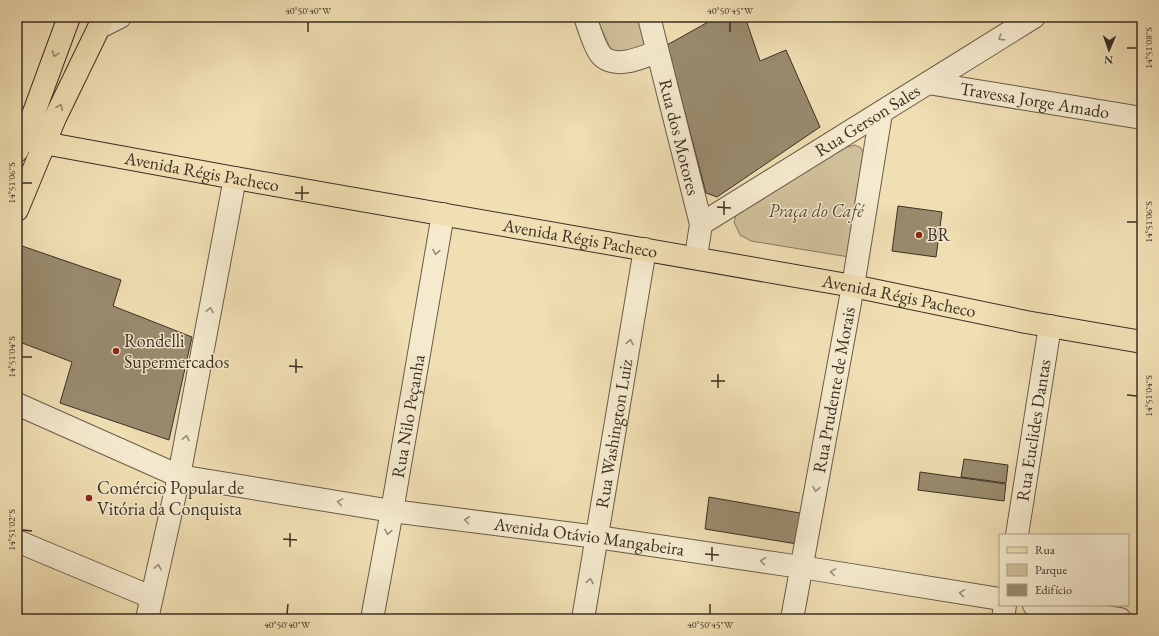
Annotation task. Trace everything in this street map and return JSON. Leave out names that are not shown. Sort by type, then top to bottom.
[{"type":"main road","points":[[19,143],[33,115],[68,17]]},
{"type":"main road","points":[[17,210],[44,143],[76,72],[102,22]]},
{"type":"main road","name":"Avenida Régis Pacheco","points":[[19,143],[44,143],[235,178],[696,257],[853,286],[1050,326],[1142,342]]},
{"type":"street","points":[[102,22],[120,17]]},
{"type":"street","points":[[585,17],[599,50],[603,56],[611,61],[630,61],[658,52]]},
{"type":"street","name":"Rua dos Motores","points":[[649,17],[701,224],[696,257]]},
{"type":"street","name":"Rua Gerson Sales","points":[[701,224],[1034,17]]},
{"type":"street","name":"Travessa Jorge Amado","points":[[928,83],[1142,118]]},
{"type":"street","name":"Rua Prudente de Morais","points":[[792,619],[853,286],[881,113]]},
{"type":"street","points":[[147,619],[179,476],[235,178]]},
{"type":"street","name":"Rua Nilo Peçanha","points":[[372,619],[443,214]]},
{"type":"street","name":"Rua Washington Luiz","points":[[583,619],[645,249]]},
{"type":"street","name":"Rua Euclides Dantas","points":[[1017,534],[1050,326]]},
{"type":"street","name":"Avenida Otávio Mangabeira","points":[[17,404],[179,476],[392,511],[597,537],[801,567],[999,600]]},
{"type":"street","points":[[17,540],[151,597]]},
{"type":"street","points":[[1003,619],[1005,606]]},
{"type":"street","points":[[1040,606],[1120,619]]},
{"type":"green space","points":[[596,17],[640,17],[646,47],[618,57],[612,52]]},
{"type":"green space","name":"Praça do Café","points":[[855,145],[861,148],[864,155],[849,257],[751,241],[740,235],[734,222],[738,209],[847,147]]},
{"type":"building","points":[[717,17],[745,17],[760,61],[786,50],[820,127],[717,197],[706,193],[667,45]]},
{"type":"building","points":[[898,206],[942,212],[936,257],[892,251]]},
{"type":"building","name":"Rondelli Supermercados","points":[[22,246],[121,280],[113,306],[192,337],[169,440],[60,403],[72,362],[17,341],[17,261]]},
{"type":"building","points":[[964,459],[1008,465],[1006,483],[961,477]]},
{"type":"building","points":[[920,472],[1006,484],[1004,501],[918,490]]},
{"type":"building","points":[[709,497],[800,513],[797,544],[705,529]]},
{"type":"place","name":"BR","points":[[919,235]]},
{"type":"place","name":"Rondelli Supermercados","points":[[116,351]]},
{"type":"place","name":"Comércio Popular de Vitória da Conquista","points":[[89,498]]}]
